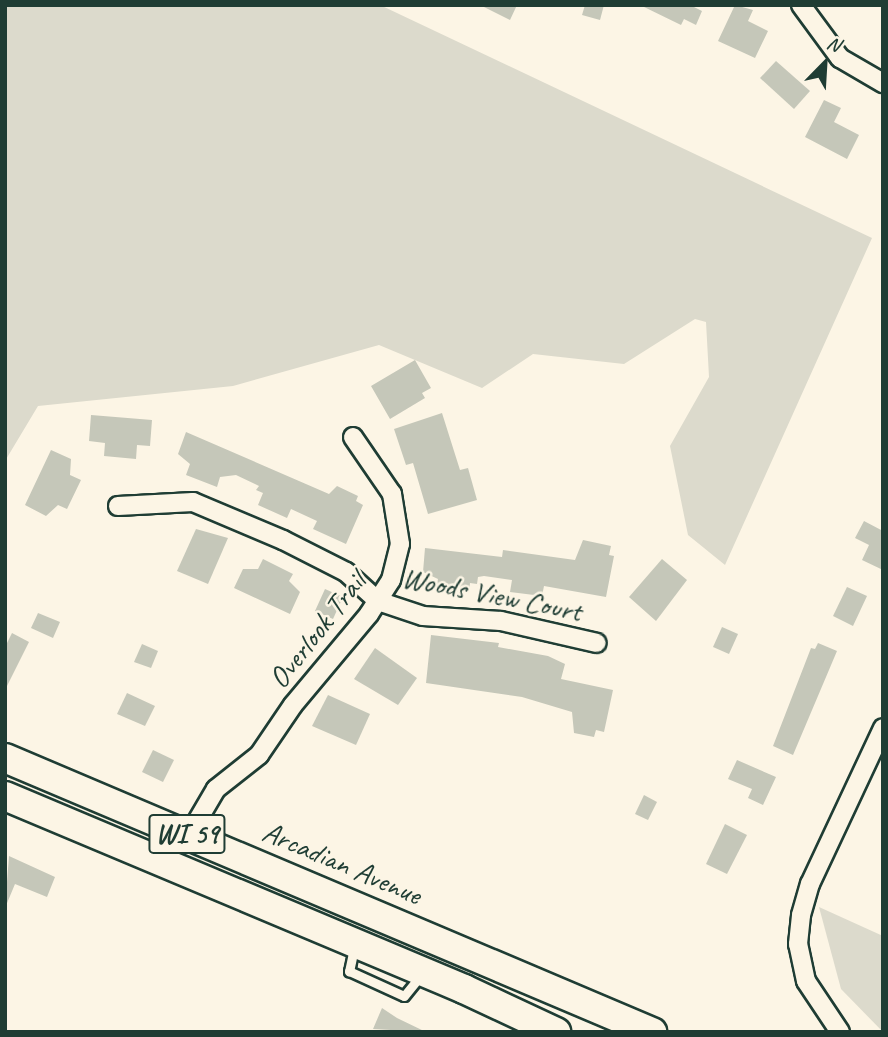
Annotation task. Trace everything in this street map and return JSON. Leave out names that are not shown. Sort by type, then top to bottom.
[{"type":"main road","name":"Arcadian Avenue","points":[[5,758],[652,1032]]},
{"type":"main road","name":"WI 59","points":[[5,796],[424,972],[556,1032]]},
{"type":"main road","points":[[355,943],[369,910]]},
{"type":"street","points":[[801,5],[840,58],[883,83]]},
{"type":"street","name":"Overlook Trail","points":[[189,835],[216,789],[259,755],[293,705],[378,601],[391,580],[400,544],[391,494],[352,437]]},
{"type":"street","points":[[118,506],[193,502],[346,572],[378,601]]},
{"type":"street","name":"Woods View Court","points":[[378,601],[423,616],[500,621],[597,643]]},
{"type":"street","points":[[840,1032],[806,981],[799,930],[810,884],[883,729]]},
{"type":"shaded area","points":[[5,5],[380,5],[872,238],[725,565],[688,535],[670,446],[709,377],[706,322],[695,319],[624,364],[533,354],[482,388],[379,345],[233,386],[38,406],[5,461]]},
{"type":"shaded area","points":[[819,907],[883,936],[883,1032],[841,989]]},
{"type":"building","points":[[480,5],[517,5],[510,20]]},
{"type":"building","points":[[585,5],[604,5],[600,20],[582,15]]},
{"type":"building","points":[[640,5],[690,5],[702,11],[696,25],[684,19],[681,25]]},
{"type":"building","points":[[735,5],[753,10],[748,21],[768,31],[755,58],[718,41]]},
{"type":"building","points":[[776,61],[810,91],[794,109],[760,78]]},
{"type":"building","points":[[824,100],[841,108],[834,122],[859,135],[847,159],[805,137]]},
{"type":"building","points":[[415,360],[431,388],[422,393],[425,398],[390,419],[371,386]]},
{"type":"building","points":[[442,413],[460,470],[468,468],[477,500],[428,514],[413,463],[406,465],[394,429]]},
{"type":"building","points":[[91,415],[152,420],[150,446],[137,445],[136,459],[104,456],[105,443],[89,441]]},
{"type":"building","points":[[186,432],[329,494],[337,486],[358,496],[356,501],[363,505],[346,544],[313,529],[317,521],[291,509],[287,518],[258,505],[263,493],[256,490],[259,486],[236,475],[220,477],[217,487],[186,475],[190,464],[178,454]]},
{"type":"building","points":[[51,450],[71,459],[70,475],[81,480],[67,509],[58,505],[46,516],[25,505]]},
{"type":"building","points":[[864,521],[883,531],[883,570],[862,560],[869,545],[855,538]]},
{"type":"building","points":[[196,529],[228,538],[208,584],[177,571]]},
{"type":"building","points":[[583,540],[611,546],[609,555],[614,556],[606,597],[544,586],[542,596],[510,592],[512,580],[484,576],[478,577],[477,584],[470,583],[469,593],[436,590],[438,579],[423,572],[425,548],[502,557],[503,550],[575,560]]},
{"type":"building","points":[[263,559],[293,574],[289,581],[300,592],[290,614],[234,588],[243,569],[258,569]]},
{"type":"building","points":[[662,559],[687,580],[656,621],[629,597]]},
{"type":"building","points":[[847,587],[867,596],[853,626],[833,616]]},
{"type":"building","points":[[325,589],[343,597],[333,619],[315,611]]},
{"type":"building","points":[[38,613],[60,622],[53,638],[31,628]]},
{"type":"building","points":[[722,627],[738,634],[729,654],[713,647]]},
{"type":"building","points":[[12,633],[29,642],[5,690],[5,647]]},
{"type":"building","points":[[431,635],[499,643],[498,647],[548,656],[565,664],[561,679],[613,690],[604,732],[596,730],[594,737],[574,733],[572,712],[522,697],[426,683]]},
{"type":"building","points":[[818,643],[837,651],[793,755],[773,746],[811,648],[815,649]]},
{"type":"building","points":[[142,644],[158,651],[151,668],[134,662]]},
{"type":"building","points":[[375,648],[417,678],[398,705],[354,679]]},
{"type":"building","points":[[127,693],[155,706],[145,726],[117,714]]},
{"type":"building","points":[[328,695],[370,714],[356,745],[312,726]]},
{"type":"building","points":[[153,750],[174,760],[163,782],[142,772]]},
{"type":"building","points":[[737,760],[776,777],[763,805],[748,798],[752,789],[728,779]]},
{"type":"building","points":[[644,795],[657,802],[648,820],[635,814]]},
{"type":"building","points":[[725,824],[747,835],[727,874],[706,864]]},
{"type":"building","points":[[9,856],[55,877],[47,897],[15,884],[5,908]]},
{"type":"building","points":[[382,1008],[397,1018],[426,1032],[373,1029]]}]
